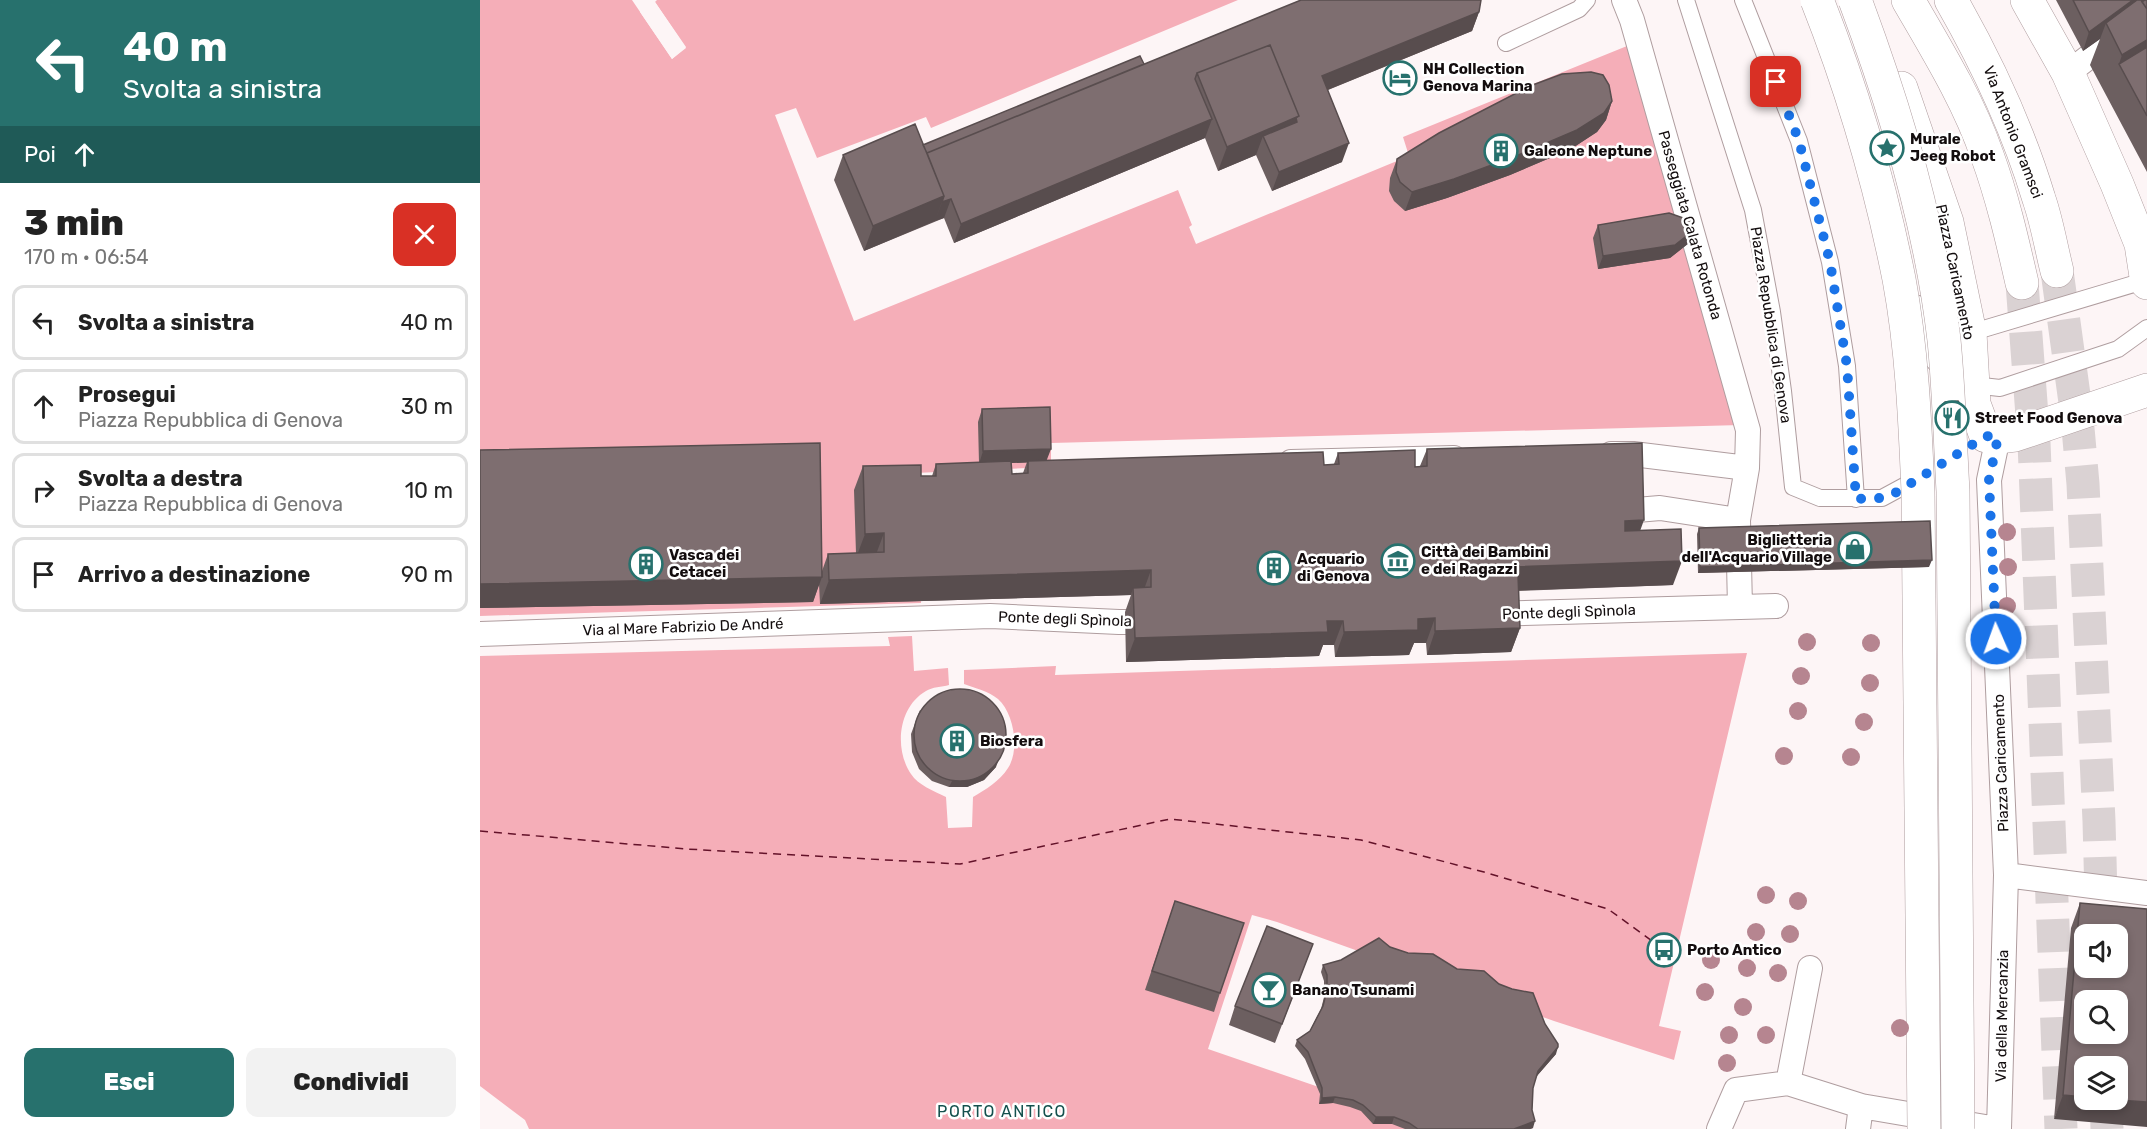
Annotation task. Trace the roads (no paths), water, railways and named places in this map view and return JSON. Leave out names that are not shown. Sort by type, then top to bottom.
[{"type":"main road","points":[[1817,0],[1837,50],[1860,120],[1882,200],[1899,281],[1915,407],[1918,492],[1924,1129]]},
{"type":"main road","points":[[1855,0],[1894,113],[1916,193],[1933,274],[1945,350],[1953,491],[1958,1129]]},
{"type":"main road","name":"Piazza Caricamento","points":[[1865,0],[1903,93],[1947,222],[1970,333],[1974,394],[1982,441]]},
{"type":"main road","points":[[1908,0],[1959,90],[1987,154],[2008,221],[2022,283]]},
{"type":"main road","name":"Via Antonio Gramsci","points":[[1951,0],[1982,54],[2011,120],[2040,199],[2057,271]]},
{"type":"main road","points":[[2027,0],[2068,73],[2117,184],[2141,244],[2147,281]]},
{"type":"main road","points":[[1982,441],[2015,435],[2147,390]]},
{"type":"street","name":"Passeggiata Calata Rotonda","points":[[1628,10],[1748,430],[1747,468],[1738,520],[1740,607]]},
{"type":"street","points":[[2068,73],[2147,12]]},
{"type":"street","name":"Piazza Caricamento","points":[[1982,441],[1989,480],[2006,874],[2004,902]]},
{"type":"street","points":[[1585,455],[1633,454],[1747,468]]},
{"type":"street","points":[[1263,463],[1478,458]]},
{"type":"street","points":[[1610,513],[1660,508],[1738,520]]},
{"type":"street","name":"Ponte degli Spìnola","points":[[887,620],[965,606],[990,616],[1119,622],[1179,621]]},
{"type":"street","name":"Ponte degli Spìnola","points":[[1462,615],[1776,606]]},
{"type":"street","name":"Via al Mare Fabrizio De André","points":[[480,634],[887,620]]},
{"type":"street","points":[[2006,874],[2147,893]]},
{"type":"street","name":"Via della Mercanzia","points":[[1998,1129],[2004,902]]},
{"type":"street","points":[[1788,1083],[1810,968]]},
{"type":"street","points":[[1719,1129],[1736,1090],[1788,1083],[1859,1117],[1998,1129]]},
{"type":"lane","points":[[1506,43],[1579,9],[1587,0]]},
{"type":"lane","name":"Piazza Repubblica di Genova","points":[[1686,0],[1753,210],[1772,312],[1792,487],[1820,498],[1882,498],[1897,492],[1982,441]]},
{"type":"lane","points":[[1743,0],[1799,141],[1830,262],[1847,366],[1856,499]]},
{"type":"lane","points":[[1835,0],[1881,150],[1908,256],[1929,356],[1974,394],[2000,388],[2118,349],[2147,327]]},
{"type":"lane","points":[[1970,333],[2147,281]]},
{"type":"tunnel","points":[[2057,271],[2077,417],[2083,484],[2102,924]]},
{"type":"tunnel","points":[[2022,283],[2034,442],[2061,1129]]},
{"type":"tunnel","points":[[2106,1110],[2107,1129]]},
{"type":"place","name":"NH Collection Genova Marina","points":[[1400,78]]},
{"type":"place","name":"Murale Jeeg Robot","points":[[1887,148]]},
{"type":"place","name":"Galeone Neptune","points":[[1501,151]]},
{"type":"place","name":"Street Food Genova","points":[[1952,418]]},
{"type":"place","name":"Biglietteria dell'Acquario Village","points":[[1855,549]]},
{"type":"place","name":"Città dei Bambini e dei Ragazzi","points":[[1398,561]]},
{"type":"place","name":"Vasca dei Cetacei","points":[[646,564]]},
{"type":"place","name":"Acquario di Genova","points":[[1274,568]]},
{"type":"place","name":"Biosfera","points":[[957,741]]},
{"type":"place","name":"Porto Antico","points":[[1664,950]]},
{"type":"place","name":"Banano Tsunami","points":[[1269,990]]},
{"type":"district","name":"PORTO ANTICO","points":[[1002,1111]]}]
